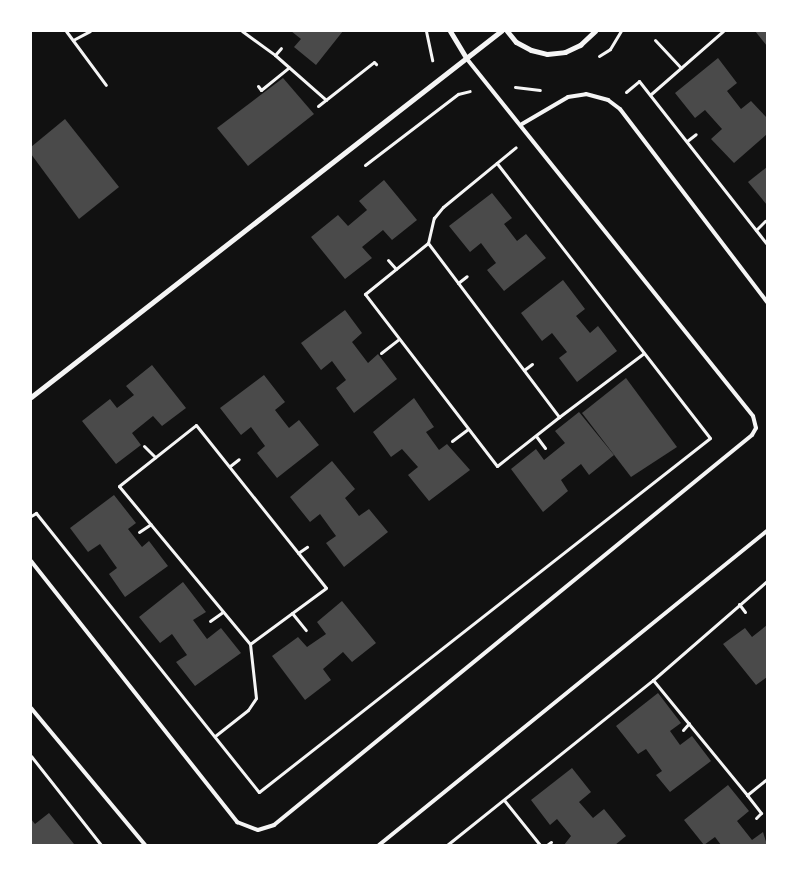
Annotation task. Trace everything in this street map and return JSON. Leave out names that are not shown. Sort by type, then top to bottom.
[{"type":"street","points":[[450,31],[466,58]]},
{"type":"street","points":[[31,397],[501,31]]},
{"type":"street","points":[[507,31],[516,42],[531,50],[547,54],[565,52],[580,46],[595,31]]},
{"type":"lane","points":[[31,561],[237,822],[258,830],[274,825],[752,435],[756,428],[753,416],[522,124],[466,58]]},
{"type":"lane","points":[[522,124],[568,97],[586,94],[608,100],[620,109],[767,302]]},
{"type":"lane","points":[[380,845],[767,531]]},
{"type":"lane","points":[[31,708],[145,845]]},
{"type":"path","points":[[66,31],[106,84]]},
{"type":"path","points":[[73,40],[90,31]]},
{"type":"path","points":[[242,31],[275,55],[326,100]]},
{"type":"path","points":[[597,57],[610,49],[621,31]]},
{"type":"path","points":[[651,94],[723,31]]},
{"type":"path","points":[[655,40],[681,68]]},
{"type":"path","points":[[275,55],[281,48]]},
{"type":"path","points":[[318,106],[374,62],[376,64]]},
{"type":"path","points":[[258,86],[261,90],[289,67]]},
{"type":"path","points":[[622,96],[639,81],[767,244]]},
{"type":"path","points":[[512,86],[521,89],[543,90]]},
{"type":"path","points":[[363,166],[458,94],[478,93]]},
{"type":"path","points":[[687,141],[696,134]]},
{"type":"path","points":[[515,137],[520,144],[444,206],[434,218],[428,244],[365,294],[497,466],[644,353]]},
{"type":"path","points":[[31,516],[36,513],[259,792],[710,438],[497,163]]},
{"type":"path","points":[[756,230],[765,221]]},
{"type":"path","points":[[428,244],[560,417]]},
{"type":"path","points":[[388,260],[396,269]]},
{"type":"path","points":[[458,283],[466,276]]},
{"type":"path","points":[[382,353],[399,339]]},
{"type":"path","points":[[524,370],[532,364]]},
{"type":"path","points":[[215,736],[248,710],[256,698],[250,644],[118,486],[196,425],[326,588],[250,644]]},
{"type":"path","points":[[452,441],[468,429]]},
{"type":"path","points":[[536,436],[545,448]]},
{"type":"path","points":[[144,446],[155,458]]},
{"type":"path","points":[[230,467],[239,458]]},
{"type":"path","points":[[139,532],[150,524]]},
{"type":"path","points":[[298,553],[307,547]]},
{"type":"path","points":[[447,845],[653,680],[767,581]]},
{"type":"path","points":[[739,604],[745,612]]},
{"type":"path","points":[[210,621],[224,612]]},
{"type":"path","points":[[292,613],[306,630]]},
{"type":"path","points":[[653,680],[761,813],[756,818]]},
{"type":"path","points":[[683,730],[689,723]]},
{"type":"path","points":[[31,756],[101,845]]},
{"type":"path","points":[[747,795],[767,780]]},
{"type":"path","points":[[504,800],[540,845]]},
{"type":"building","points":[[291,31],[343,31],[316,65],[294,47],[301,39]]},
{"type":"building","points":[[755,31],[767,31],[767,46]]},
{"type":"building","points":[[718,58],[737,83],[727,91],[741,109],[751,101],[767,118],[767,134],[734,163],[711,139],[722,129],[705,110],[695,118],[675,93]]},
{"type":"building","points":[[283,78],[314,114],[248,166],[217,128]]},
{"type":"building","points":[[65,119],[119,187],[79,219],[31,154],[31,147]]},
{"type":"building","points":[[767,167],[767,205],[748,182]]},
{"type":"building","points":[[384,180],[417,220],[392,240],[383,230],[362,247],[372,258],[345,279],[311,237],[338,215],[348,226],[367,210],[359,201]]},
{"type":"building","points":[[492,193],[512,218],[504,224],[517,241],[526,234],[546,258],[504,291],[487,270],[496,263],[481,243],[470,252],[449,226]]},
{"type":"building","points":[[563,280],[585,309],[576,316],[590,333],[598,326],[617,351],[577,382],[559,358],[567,352],[552,333],[542,341],[521,313]]},
{"type":"building","points":[[345,310],[362,333],[352,342],[368,363],[378,354],[397,379],[354,413],[336,388],[346,380],[332,361],[321,370],[301,343]]},
{"type":"building","points":[[152,365],[186,408],[162,426],[153,416],[132,433],[141,445],[116,464],[82,421],[110,399],[117,408],[134,395],[126,386]]},
{"type":"building","points":[[264,375],[285,402],[275,410],[289,428],[299,420],[319,445],[277,478],[257,453],[265,446],[251,427],[241,435],[220,408]]},
{"type":"building","points":[[626,378],[677,447],[631,477],[582,413]]},
{"type":"building","points":[[414,398],[434,427],[426,432],[439,450],[447,444],[470,470],[429,501],[408,475],[418,467],[402,449],[391,457],[373,432]]},
{"type":"building","points":[[579,412],[614,455],[589,475],[581,464],[561,480],[568,491],[543,512],[511,469],[536,449],[544,460],[565,443],[555,431]]},
{"type":"building","points":[[332,461],[355,489],[345,498],[359,516],[369,509],[388,532],[344,567],[326,543],[336,536],[320,514],[310,522],[290,497]]},
{"type":"building","points":[[114,495],[136,523],[128,529],[142,547],[149,541],[168,566],[125,597],[109,574],[117,568],[100,544],[88,552],[70,528]]},
{"type":"building","points":[[183,582],[206,612],[193,620],[207,639],[221,628],[241,653],[195,686],[176,662],[187,655],[172,634],[160,643],[139,617]]},
{"type":"building","points":[[342,601],[376,643],[352,662],[343,652],[323,669],[331,680],[305,700],[272,656],[298,637],[307,647],[326,634],[317,622]]},
{"type":"building","points":[[767,625],[767,677],[756,685],[723,644],[745,628],[752,637]]},
{"type":"building","points":[[658,693],[681,723],[670,731],[680,745],[692,736],[711,761],[670,792],[656,775],[662,771],[646,749],[638,754],[616,726]]},
{"type":"building","points":[[572,768],[591,792],[579,802],[593,818],[604,809],[626,836],[615,845],[564,845],[571,836],[557,819],[550,825],[531,800]]},
{"type":"building","points":[[728,785],[749,811],[737,821],[752,840],[763,832],[767,845],[721,845],[715,837],[704,845],[684,820]]},
{"type":"building","points":[[49,813],[73,845],[31,845],[31,819],[35,824]]}]
